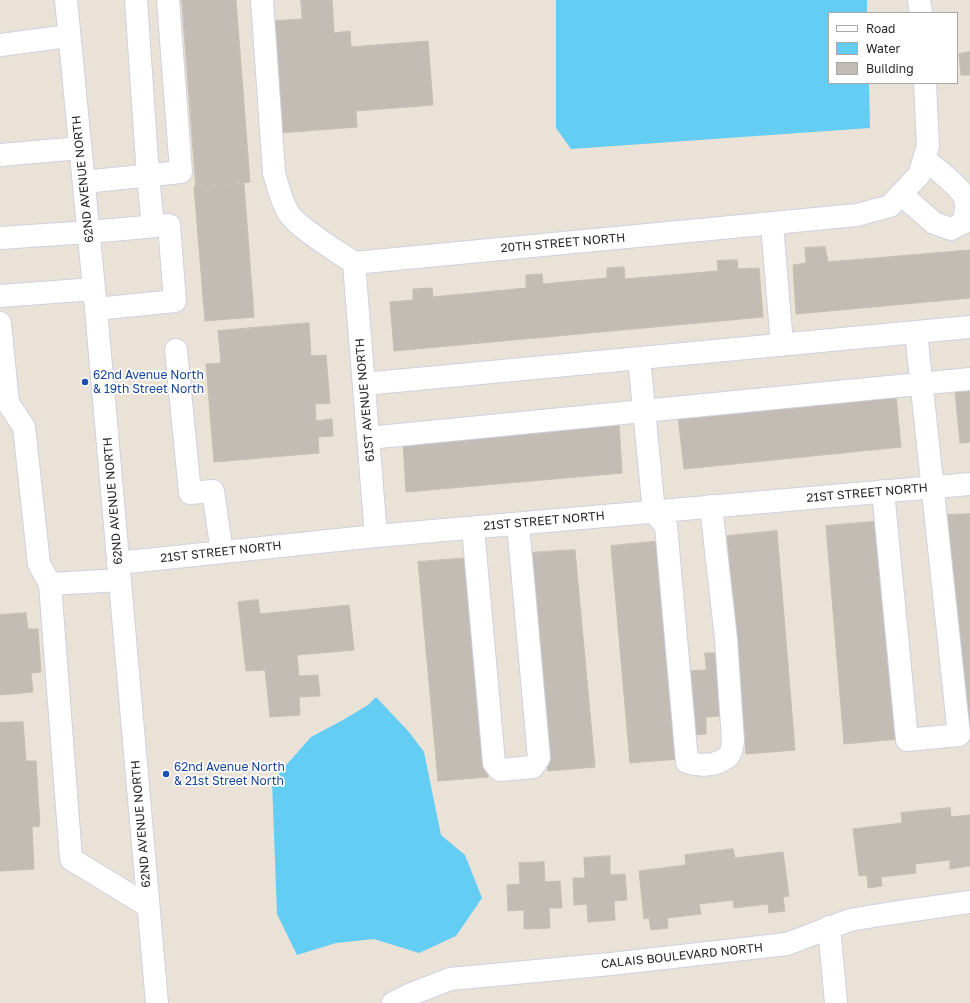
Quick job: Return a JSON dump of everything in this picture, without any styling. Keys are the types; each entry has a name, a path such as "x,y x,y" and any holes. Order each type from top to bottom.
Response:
{"street":[{"name":"62ND AVENUE NORTH","path":"66,0 95,299 157,1003"},
{"path":"136,0 148,176 153,226"},
{"path":"84,182 181,172 168,0"},
{"path":"262,0 274,173 279,195 290,214 303,226 320,240 354,263"},
{"path":"919,0 921,12"},
{"path":"0,45 69,36"},
{"name":"20TH STREET NORTH","path":"354,263 857,215 890,206 919,175 928,146 925,84"},
{"path":"0,156 80,148"},
{"path":"901,194 934,223 951,229 963,223 966,211 964,198 951,181 924,159"},
{"path":"0,238 88,232 169,224 175,301 0,296"},
{"path":"772,224 782,345"},
{"name":"61ST AVENUE NORTH","path":"354,263 376,536"},
{"path":"0,323 4,410 24,427 39,564 50,584 71,859 148,906"},
{"path":"364,384 970,327"},
{"path":"883,491 907,740 959,736 916,332"},
{"path":"176,350 190,493 213,491 222,552"},
{"path":"639,358 654,512 666,526 686,762 693,765 704,765 726,758 732,751 733,741 726,639 712,506"},
{"path":"368,438 644,410 970,380"},
{"name":"21ST STREET NORTH","path":"50,584 222,552 376,536 970,484"},
{"path":"473,528 494,763 500,770 533,767 539,758 518,524"},
{"name":"CALAIS BOULEVARD NORTH","path":"393,1003 409,994 450,979 611,964 787,944 850,920 970,902"},
{"path":"829,928 836,1003"}],"water":[{"path":"556,0 867,0 867,12 828,12 828,84 869,84 870,128 571,149 556,128"},
{"path":"376,697 409,732 424,752 441,835 465,855 482,898 456,936 419,953 374,939 336,943 297,955 277,914 272,781 311,737 368,705"}],"building":[{"path":"182,0 236,0 250,182 196,186"},
{"path":"301,0 332,0 334,33 350,31 351,47 428,41 433,105 356,111 357,127 280,133 271,21 302,19"},
{"path":"970,52 970,75 961,75 959,54"},
{"path":"244,183 254,317 205,321 194,187"},
{"path":"825,247 828,262 970,250 970,298 796,314 793,265 806,263 805,248"},
{"path":"737,260 738,269 759,268 763,317 394,351 390,302 413,300 413,289 432,288 433,297 526,288 526,275 542,274 543,284 607,278 607,268 624,267 625,279 718,271 717,261"},
{"path":"309,323 311,356 326,355 330,403 315,404 316,421 332,419 333,436 318,437 319,453 214,462 206,364 221,363 218,331"},
{"path":"970,391 970,442 960,443 955,392"},
{"path":"896,395 901,447 684,469 678,417"},
{"path":"619,424 622,473 406,492 403,443"},
{"path":"970,514 970,732 965,733 947,515"},
{"path":"882,521 900,739 844,744 826,526"},
{"path":"777,531 795,750 746,754 727,536"},
{"path":"661,541 680,759 630,763 611,546"},
{"path":"575,550 595,767 548,771 528,553"},
{"path":"468,558 488,777 438,781 418,562"},
{"path":"258,600 260,614 349,605 354,650 297,655 299,676 318,675 320,696 299,697 300,715 270,717 265,670 246,671 238,602"},
{"path":"26,613 28,629 38,629 41,672 31,673 33,692 0,695 0,615"},
{"path":"705,653 721,653 724,716 706,717 706,734 691,735 688,671 706,670"},
{"path":"23,722 26,761 36,761 40,826 32,827 34,869 0,871 0,723"},
{"path":"950,808 951,817 970,815 970,866 950,869 950,860 915,864 916,873 881,877 882,886 868,888 867,875 859,876 853,829 902,823 901,813"},
{"path":"733,849 735,858 783,852 789,896 783,897 785,911 769,913 768,904 734,908 733,900 699,904 701,914 667,918 668,928 651,930 649,918 644,919 639,871 686,865 685,855"},
{"path":"610,856 610,875 625,874 627,900 614,901 615,920 588,922 587,904 574,905 573,878 585,878 584,858"},
{"path":"544,862 545,882 560,881 562,908 549,908 550,928 524,929 524,910 508,911 507,885 520,884 519,863"}],"place":[{"name":"62nd Avenue North & 19th Street North","path":"85,382"},
{"name":"62nd Avenue North & 21st Street North","path":"166,774"}]}
